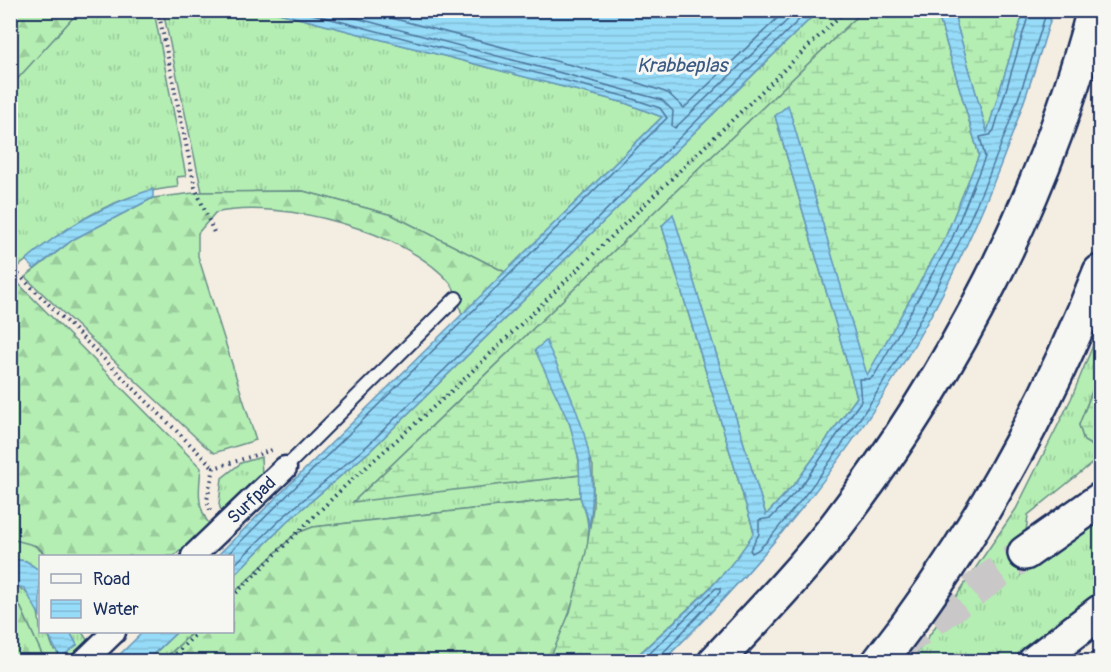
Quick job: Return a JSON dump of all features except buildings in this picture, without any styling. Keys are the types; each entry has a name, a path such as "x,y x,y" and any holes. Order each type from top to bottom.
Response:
{"highway":[{"path":"715,662 835,528 899,438 944,367 978,306 1027,203 1070,91 1094,10"},
{"path":"879,662 977,520 1041,402 1101,272"},
{"path":"1025,553 1101,500"},
{"path":"1035,662 1101,612"}],"street":[{"name":"Surfpad","path":"194,555 218,533 282,458"},
{"path":"83,662 113,633"}],"lane":[{"path":"282,458 456,298"}],"path":[{"path":"158,10 195,187 215,235"},
{"path":"234,595 345,486 457,386 846,10"},
{"path":"10,266 214,468"},
{"path":"214,468 282,458"},
{"path":"214,468 207,500 218,533"},
{"path":"167,662 197,633"}],"green space":[{"path":"10,11 79,11 11,86"},
{"path":"79,11 154,11 186,176 177,177 178,187 133,196 92,214 53,239 17,268 10,261 10,86"},
{"path":"163,11 271,11 625,103 662,117 505,272 392,215 303,191 202,192"},
{"path":"818,11 863,11 354,501 580,475 580,497 313,527 295,534 234,593 234,575 288,521 371,450"},
{"path":"863,11 937,11 979,155 945,238 867,376 788,106 775,116 857,397 797,481 766,515 673,215 662,226 754,532 714,584 632,661 549,661 570,612 586,552 593,508 593,466 536,350 570,426 579,458 580,475 353,502"},
{"path":"953,11 1024,11 987,133"},
{"path":"303,191 392,215 505,272 462,315 453,287 431,265 405,248 374,234 341,223 274,210 215,213 198,233 198,256 256,440 214,453 25,277 74,239 153,198 202,192"},
{"path":"13,278 201,468 200,505 210,525 175,555 46,555 37,546 11,539 10,281"},
{"path":"1100,328 1100,371 1079,425 1084,441 1100,450 1100,457 1028,515 1021,575 1100,521 1100,595 1012,661 911,662 1016,509 1071,399"},
{"path":"1100,371 1100,450 1084,441 1079,425"},
{"path":"261,457 262,475 222,514 219,504 222,478 241,463"},
{"path":"580,497 587,519 587,552 577,592 549,661 162,662 192,633 234,633 234,593 295,534 313,527"},
{"path":"10,539 31,543 46,555 39,555 39,570 26,561 11,559"},
{"path":"10,585 25,591 30,596 39,616 39,633 47,633 54,650 77,645 71,633 83,633 91,646 75,661 45,661 21,608 11,596"},
{"path":"11,596 21,608 45,661 11,661"},
{"path":"176,633 192,633 162,661 146,662"}],"water":[{"name":"Krabbeplas","path":"271,11 818,11 371,450 288,521 234,575 234,555 218,555 662,117 625,103"},
{"path":"937,11 953,11 987,132 1024,11 1053,11 1013,132 964,250 925,326 898,372 869,417 806,503 737,584 663,661 632,661 714,584 754,532 662,226 673,214 766,515 797,481 857,397 775,116 788,105 867,375 945,238 979,155"},
{"path":"153,189 153,198 74,239 34,269 26,260 55,237 102,209"},
{"path":"546,341 584,433 592,480 592,505 588,532 588,519 580,497 579,460 570,425 535,350"},
{"path":"10,559 26,561 39,570 39,614 24,588 11,585"},
{"path":"48,633 71,633 77,645 60,658"},
{"path":"142,633 176,633 146,661 113,661"}],"tunnel":[{"path":"893,649 1025,553"}]}
